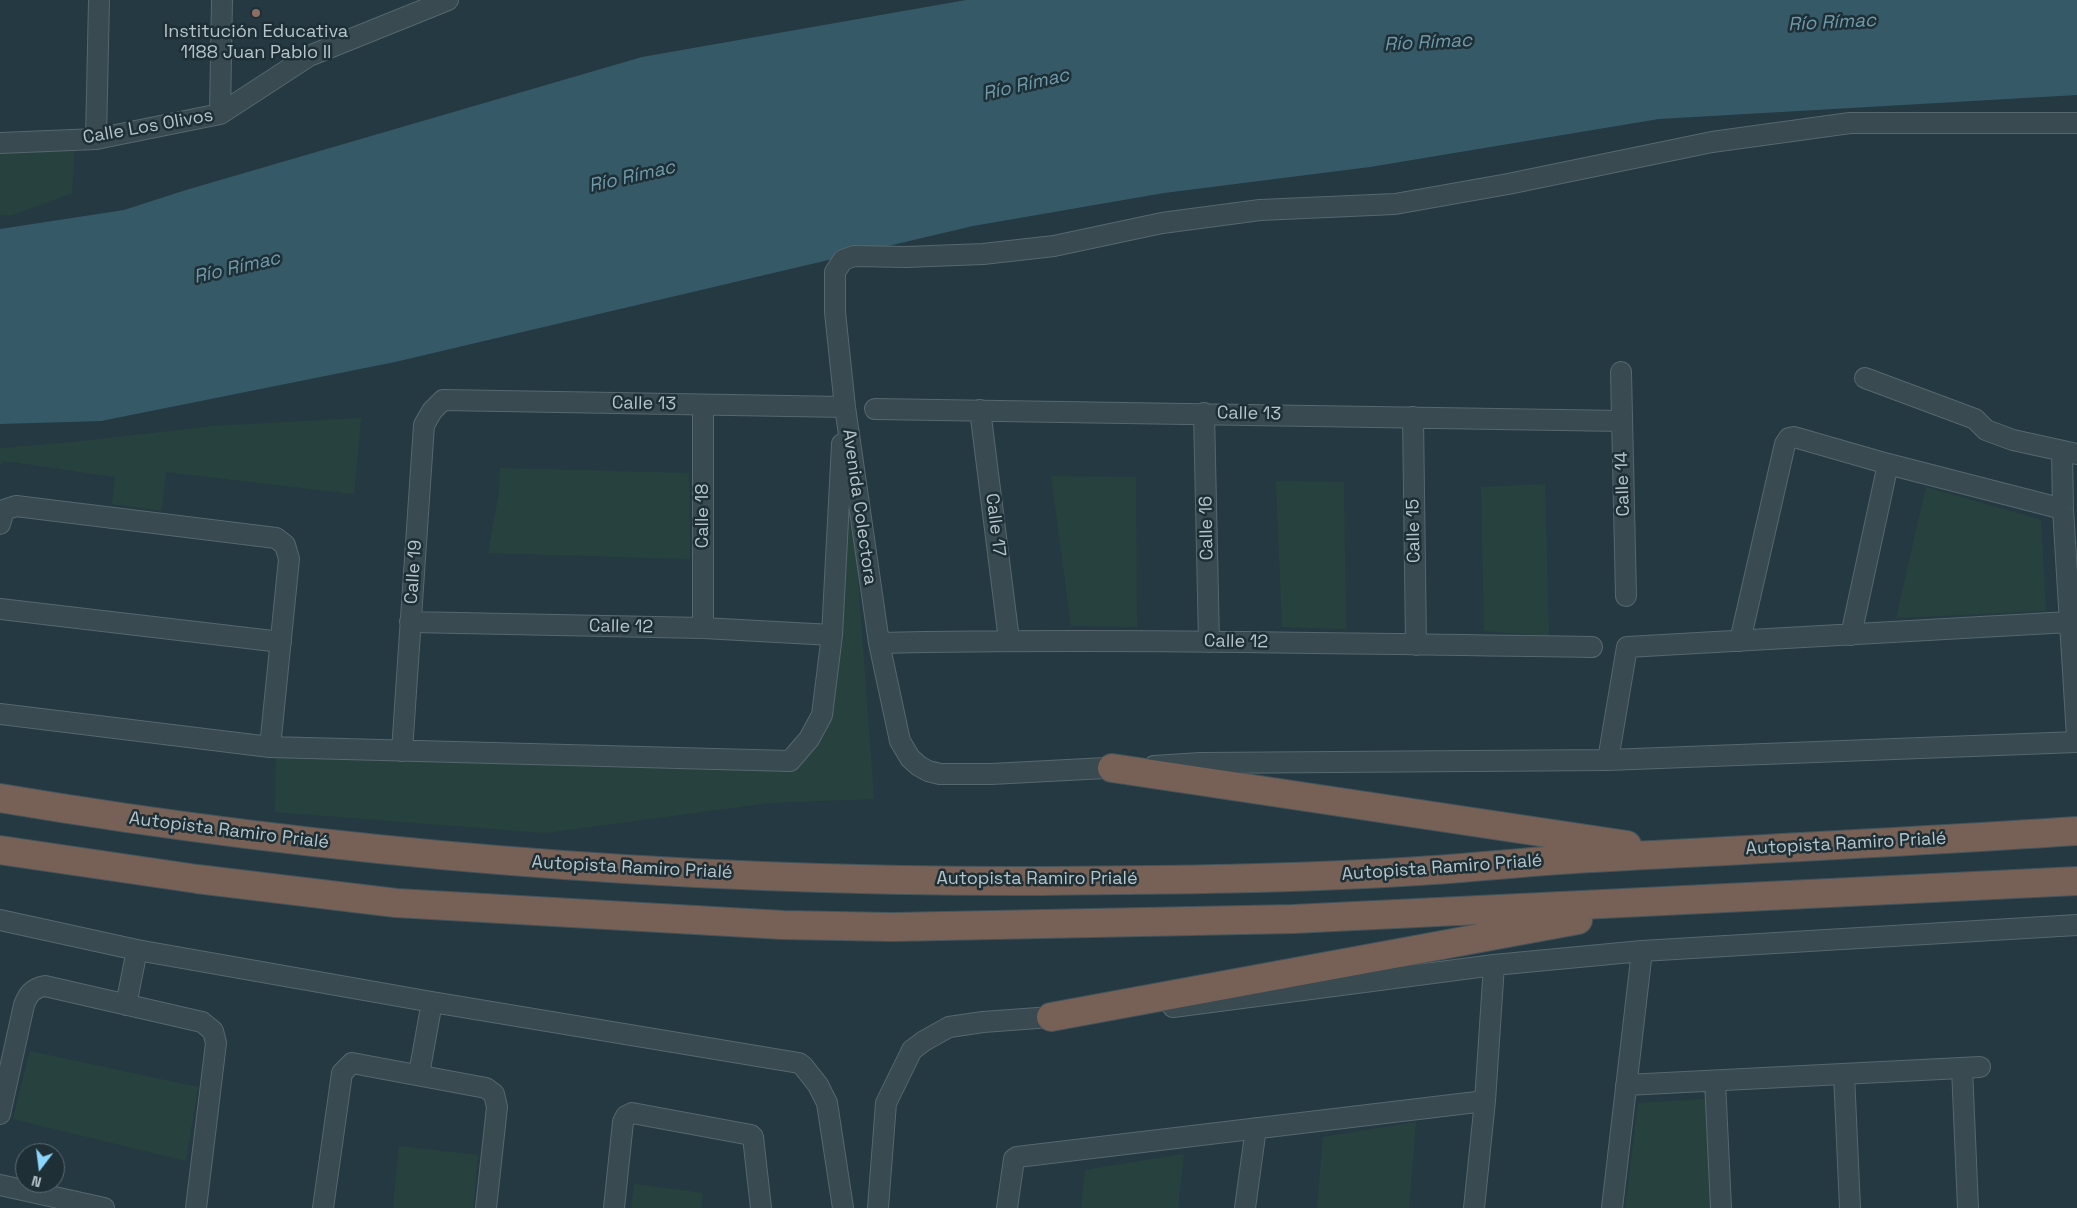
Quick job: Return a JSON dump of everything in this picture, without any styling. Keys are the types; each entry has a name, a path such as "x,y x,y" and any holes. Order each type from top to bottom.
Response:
{"highway":[{"path":"1112,768 1685,853"},
{"name":"Autopista Ramiro Prialé","path":"0,798 204,830 364,848 533,863 702,873 893,879 1040,881 1251,878 1416,871 1685,853 2077,831"},
{"path":"0,850 197,879 396,902 783,925 893,927 1293,919 2077,880"},
{"path":"1051,1017 1682,901"}],"street":[{"path":"96,139 99,0"},
{"path":"220,114 222,0"},
{"name":"Calle Los Olivos","path":"0,143 96,139 220,114 309,56 448,0"},
{"name":"Avenida Colectora","path":"1112,768 991,774 940,774 919,766 910,758 900,741 879,643 845,407 835,312 835,272 843,260 854,256 906,258 983,254 1054,246 1162,223 1260,210 1395,204 1508,184 1712,142 1850,123 2077,123"},
{"name":"Calle 14","path":"1621,372 1626,596"},
{"path":"1865,378 1975,419 1986,430 2013,440 2070,453 2063,509 2077,737"},
{"name":"Calle 13","path":"443,400 845,407"},
{"name":"Calle 19","path":"402,751 424,425 432,411 443,400"},
{"name":"Calle 18","path":"703,405 703,628"},
{"path":"0,714 270,747 790,761 810,739 822,716 832,635 838,500 845,407"},
{"name":"Calle 13","path":"876,409 1622,421"},
{"name":"Calle 17","path":"980,410 1009,640"},
{"name":"Calle 16","path":"1204,414 1209,642"},
{"name":"Calle 15","path":"1413,417 1416,644"},
{"path":"1740,641 1785,444 1789,438 1794,436 1888,464 2063,509"},
{"path":"1850,634 1888,464"},
{"path":"0,524 4,510 16,506 276,538 285,545 289,560 270,747"},
{"path":"0,609 281,642"},
{"name":"Calle 12","path":"410,622 703,628 832,635"},
{"path":"1608,760 1627,647 2070,622"},
{"name":"Calle 12","path":"879,643 1009,640 1592,647"},
{"path":"1112,768 1200,763 1608,760 2077,742"},
{"path":"0,920 137,950 432,1002 798,1063 803,1066 818,1085 827,1103 843,1208"},
{"path":"878,1208 886,1103 912,1050 941,1030 962,1024 1166,1008 1494,966 1642,951 2077,925"},
{"path":"126,1005 137,950"},
{"path":"1612,1208 1642,951"},
{"path":"1474,1208 1486,1100 1494,966"},
{"path":"0,1114 24,1005 30,993 35,989 45,986 202,1022 213,1031 216,1043 196,1208"},
{"path":"419,1074 432,1002"},
{"path":"324,1208 342,1073 352,1064 419,1074 486,1088 494,1094 497,1107 486,1208"},
{"path":"1626,1086 1971,1068 1968,1208"},
{"path":"1844,1074 1850,1208"},
{"path":"1715,1081 1721,1208"},
{"path":"1007,1208 1014,1159 1017,1157 1486,1100"},
{"path":"614,1208 624,1122 626,1116 632,1113 752,1135 761,1208"},
{"path":"1245,1208 1256,1128"},
{"path":"0,1185 104,1208"}],"green space":[{"path":"75,146 72,193 13,215 0,215 0,150"},
{"path":"361,418 354,494 166,472 161,511 112,504 115,477 5,461 0,465 0,448 73,442 213,426"},
{"path":"500,468 689,473 690,559 488,553 499,493"},
{"path":"1051,476 1136,477 1137,627 1071,626"},
{"path":"1276,481 1344,482 1346,629 1282,627"},
{"path":"1545,484 1549,636 1484,631 1481,487"},
{"path":"1926,487 2041,520 2046,611 1896,618"},
{"path":"852,496 874,799 769,803 545,833 275,812 276,756 760,770 793,766 813,743 844,507"},
{"path":"30,1051 198,1087 186,1161 13,1119"},
{"path":"1705,1099 1711,1208 1625,1208 1638,1103"},
{"path":"1416,1122 1409,1208 1317,1208 1323,1137"},
{"path":"399,1146 478,1155 473,1208 393,1208"},
{"path":"1184,1154 1178,1208 1081,1208 1085,1170"},
{"path":"634,1184 703,1193 701,1208 631,1208"}],"water":[{"name":"Río Rímac","path":"966,0 2077,0 2077,95 1659,119 1370,167 1164,193 973,226 395,362 101,421 0,424 0,229 124,210 186,190 642,57"}],"place":[{"name":"Institución Educativa 1188 Juan Pablo II","path":"256,13"}]}
